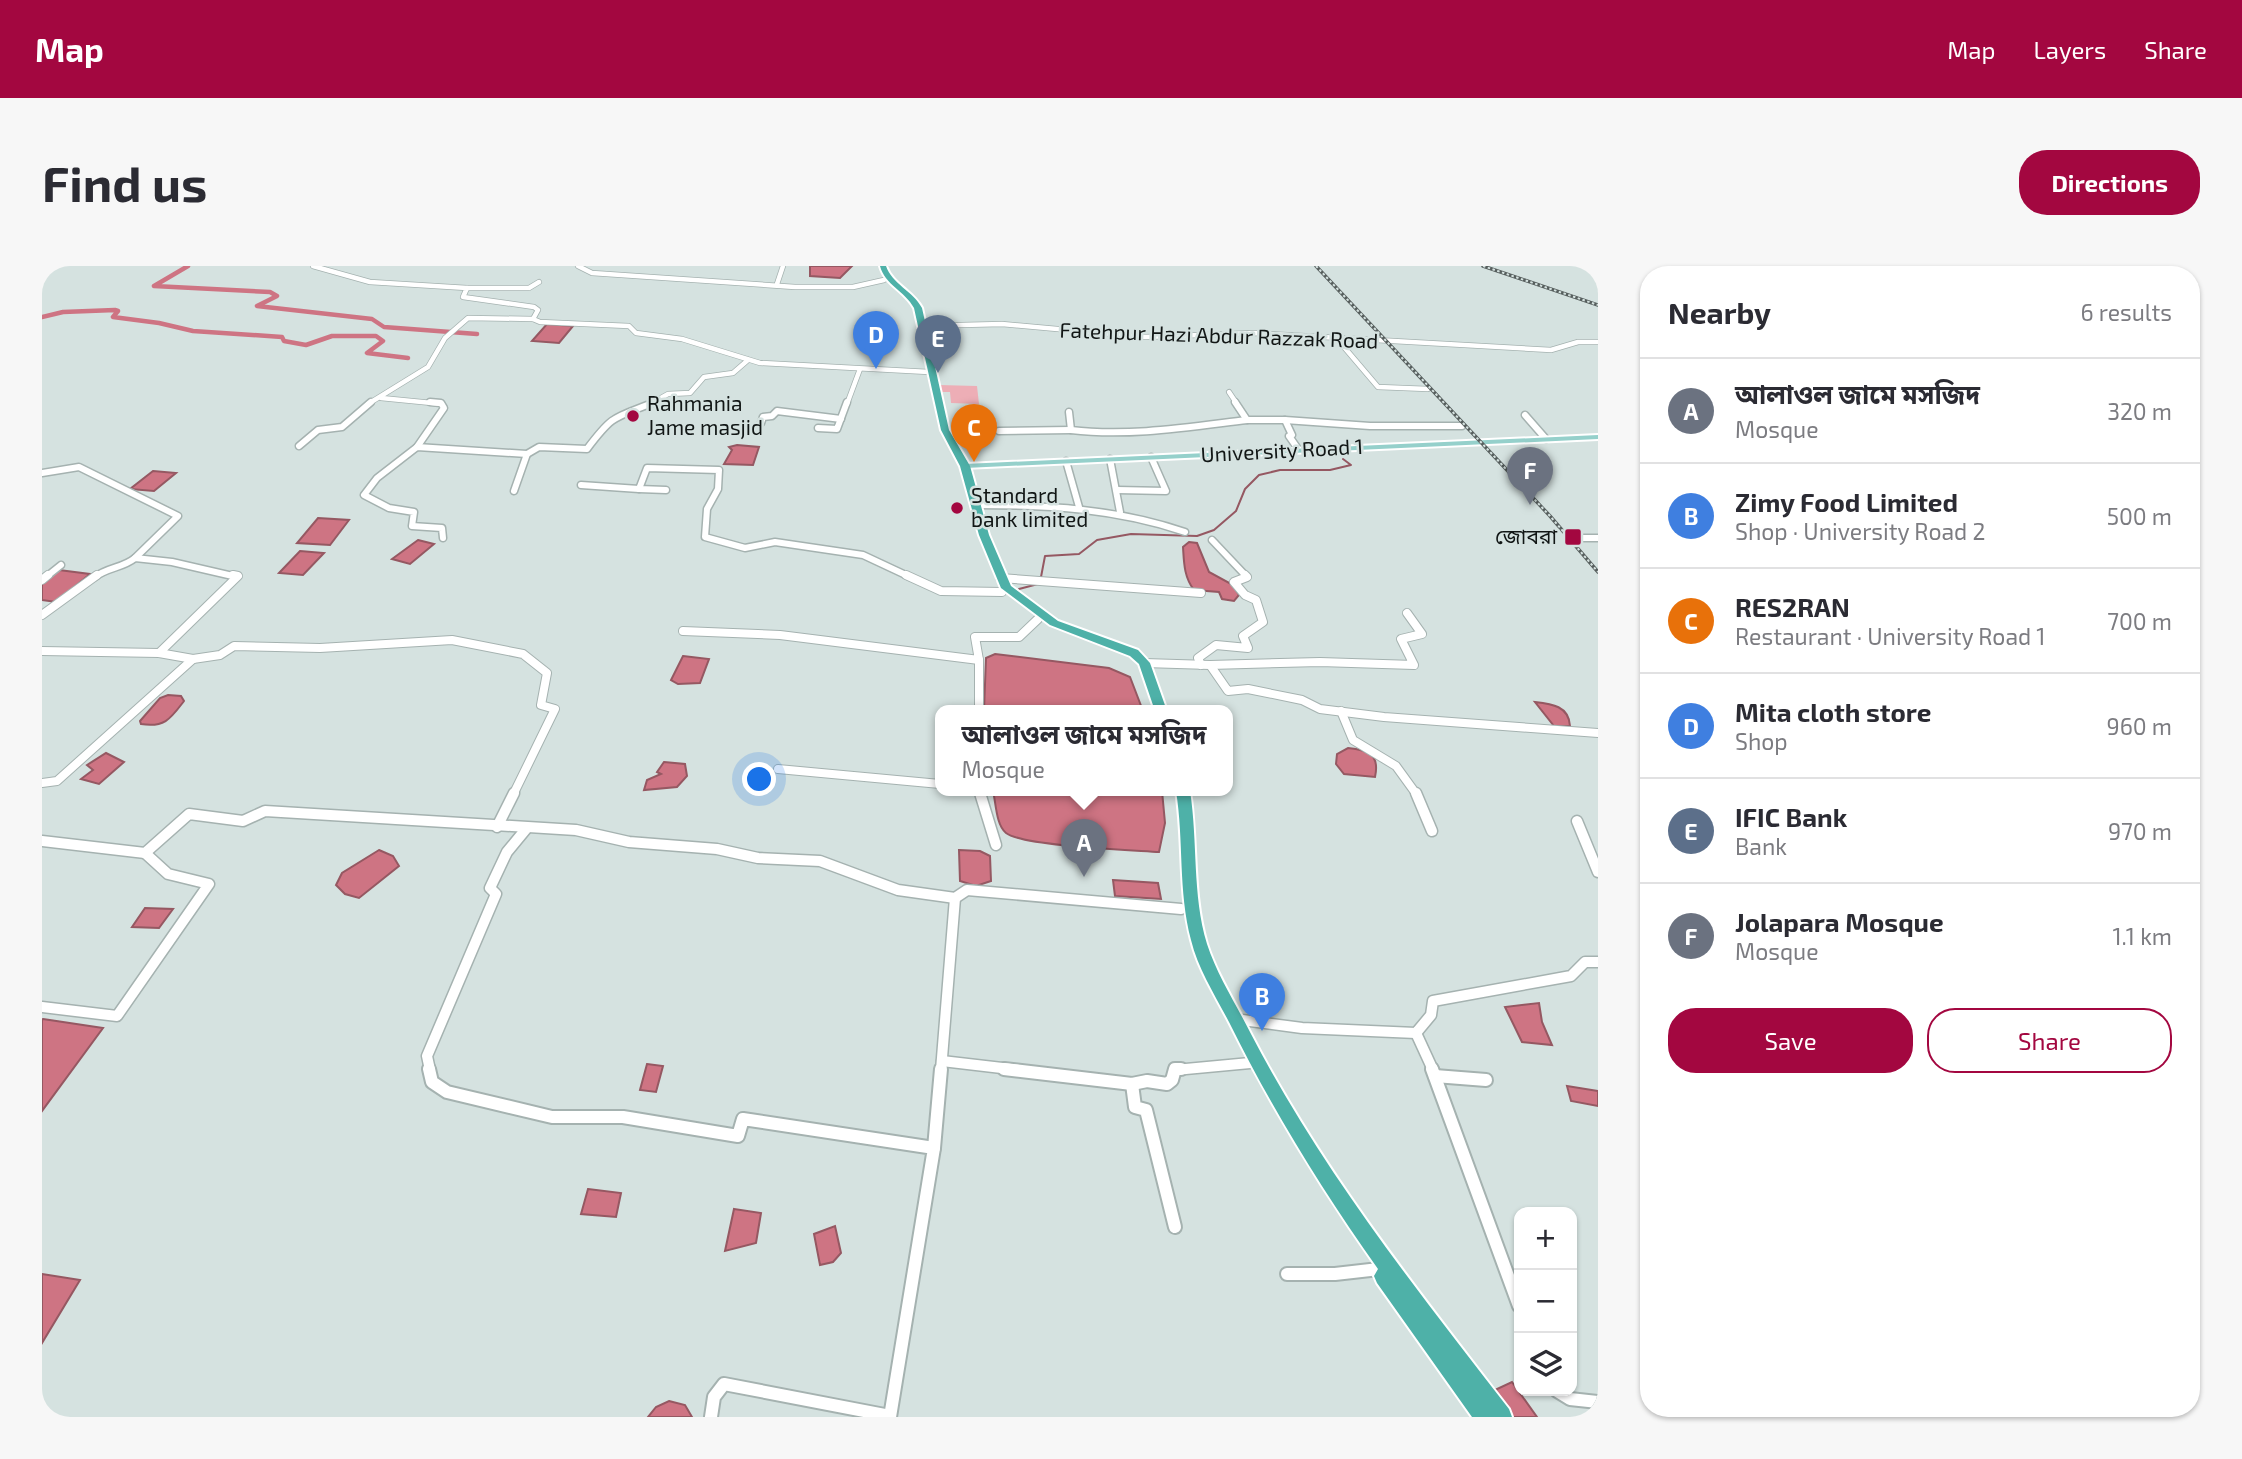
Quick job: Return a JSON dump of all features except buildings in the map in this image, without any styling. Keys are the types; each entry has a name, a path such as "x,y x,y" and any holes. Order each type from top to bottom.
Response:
{"highway":[{"path":"882,266 884,280 910,299 942,431 961,466 986,555 1002,592 1038,619 1131,659 1150,705"},
{"path":"882,266 887,278 915,301 945,430 965,466 1000,578 1006,588 1040,615 1134,653 1144,663 1159,705"},
{"path":"1177,796 1182,837 1178,874 1181,909 1193,949 1298,1152 1485,1417"},
{"path":"1184,796 1191,850 1187,884 1200,946 1255,1061 1319,1169 1501,1417"}],"main road":[{"name":"University Road 1","path":"965,466 1598,437"}],"street":[{"path":"313,266 339,278 386,285 529,288 539,282"},
{"path":"578,266 589,273 777,284 853,287 884,280"},
{"path":"619,275 626,266"},
{"path":"777,284 783,266"},
{"path":"467,288 463,297 534,307 538,310 533,319"},
{"path":"299,446 316,431 342,427 366,405 428,367 445,338 468,318 533,319 564,325 629,326 636,333 682,338 748,360 929,372"},
{"name":"Fatehpur Hazi Abdur Razzak Road","path":"922,326 990,323 1145,337 1254,333 1338,340 1551,350 1578,342 1598,342"},
{"path":"1338,340 1378,387 1428,389"},
{"path":"417,447 527,454 539,447 590,448 606,424 620,413 653,403 668,394 690,393 704,377 733,373 748,360"},
{"path":"818,428 837,429 860,369"},
{"path":"1229,392 1247,420"},
{"path":"381,398 441,403 444,408 417,447 377,478 364,495 389,508 414,512 412,526 442,528 443,538"},
{"path":"761,423 763,417 772,416 777,411 841,419"},
{"path":"1069,412 1071,430"},
{"path":"1525,415 1546,439"},
{"path":"999,431 1071,430 1095,433 1159,430 1247,420 1370,426 1462,426"},
{"path":"1285,420 1292,435 1289,436 1298,449"},
{"path":"514,491 527,454"},
{"path":"1117,490 1167,491 1151,457"},
{"path":"1110,459 1119,512"},
{"path":"1066,460 1079,507"},
{"path":"42,473 79,467 178,516 177,520 127,565 107,568 42,615"},
{"path":"639,489 647,468 719,470 718,489 707,509 705,537 745,548 775,542 863,555 941,591 1002,592"},
{"path":"581,485 666,491"},
{"path":"978,505 1079,507 1119,512 1185,532"},
{"path":"1572,538 1598,538"},
{"path":"1212,540 1247,577 1234,582 1245,595 1256,600 1263,622 1243,636 1248,648 1216,645 1198,658 1228,691 1248,689 1302,700 1320,709 1478,726 1598,733"},
{"path":"135,558 172,562 238,576 159,653"},
{"path":"42,580 61,565"},
{"path":"1000,578 1032,578 1201,593"},
{"path":"1144,663 1267,668 1293,663 1367,662 1413,665 1401,639 1422,634 1406,613"},
{"path":"979,705 979,660 975,637 1019,637 1038,619"},
{"path":"683,631 780,635 979,660"},
{"path":"42,651 159,653 193,659 220,654 234,646 320,648 452,640 523,654 547,673 541,705 555,709 496,827"},
{"path":"42,783 57,780 193,659"},
{"path":"1341,711 1353,740 1387,755 1415,786 1432,831"},
{"path":"778,769 935,783"},
{"path":"981,796 996,845"},
{"path":"145,853 189,814 243,821 265,811 526,830 576,830 629,842 717,849 758,858 820,861 898,890 955,898 967,890 1181,909"},
{"path":"1577,821 1598,872"},
{"path":"526,830 507,852 490,888 496,894 427,1056 432,1082 447,1092 552,1117 623,1117 738,1136 743,1119 934,1148"},
{"path":"42,841 57,845 145,853 168,874 209,884 117,1016 42,1007"},
{"path":"711,1417 714,1397 724,1384 890,1417 934,1148 955,898"},
{"path":"1416,1033 1431,1015 1433,1001 1571,976 1585,962 1598,962"},
{"path":"1235,1019 1302,1028 1416,1033"},
{"path":"1416,1033 1436,1076 1514,1292"},
{"path":"942,1061 1132,1084 1147,1080 1167,1084 1172,1080 1175,1069 1250,1063"},
{"path":"1436,1076 1486,1080"},
{"path":"1132,1084 1135,1107 1146,1110 1175,1227"},
{"path":"1287,1274 1335,1274 1378,1269"},
{"path":"1565,1396 1598,1402"}],"shaded area":[{"path":"810,266 852,266 840,278 810,276"},
{"path":"547,324 573,326 559,343 532,341"},
{"path":"939,385 977,386 979,404 951,403 950,392 940,392"},
{"path":"729,447 759,447 753,465 724,464 732,450"},
{"path":"153,471 176,473 154,491 130,489"},
{"path":"318,518 349,520 330,545 297,543"},
{"path":"418,540 434,544 410,564 392,559"},
{"path":"1189,542 1197,543 1209,572 1233,585 1239,595 1234,601 1222,599 1219,592 1194,590 1184,564 1183,547"},
{"path":"300,551 324,553 303,575 279,573"},
{"path":"59,570 90,574 56,602 42,600 42,584"},
{"path":"995,654 1109,668 1130,677 1141,705 984,705 986,658"},
{"path":"683,656 709,659 700,683 678,684 671,680"},
{"path":"168,695 181,696 184,701 162,723 141,724 140,721 160,698"},
{"path":"1535,702 1563,710 1570,726 1554,726"},
{"path":"1348,748 1367,752 1374,758 1375,777 1344,774 1336,764 1337,754"},
{"path":"106,753 124,762 99,784 81,779 93,770 87,765"},
{"path":"664,762 685,764 687,776 677,787 644,790 647,780 661,774 657,772"},
{"path":"994,796 1162,796 1165,823 1159,852 1103,849 1016,837 1006,833 997,814"},
{"path":"379,850 393,856 399,866 359,898 345,894 336,885 342,873"},
{"path":"959,850 980,851 990,856 991,881 976,886 960,881"},
{"path":"1113,880 1158,883 1161,899 1115,896"},
{"path":"145,908 173,909 159,928 132,927"},
{"path":"1539,1003 1542,1022 1552,1045 1522,1042 1505,1007"},
{"path":"42,1020 103,1028 42,1111"},
{"path":"647,1064 663,1066 656,1092 640,1090"},
{"path":"1567,1086 1598,1091 1598,1106 1571,1101"},
{"path":"588,1189 621,1193 616,1217 581,1214"},
{"path":"734,1209 761,1213 756,1243 725,1251"},
{"path":"835,1226 841,1253 833,1262 820,1265 814,1234"},
{"path":"42,1274 80,1280 42,1343"},
{"path":"1512,1382 1514,1396 1522,1396 1537,1417 1513,1417 1495,1390"},
{"path":"669,1401 685,1405 692,1417 648,1417 656,1407"}],"waterway":[{"path":"42,271 53,266"},
{"path":"188,266 154,286 270,292 277,296 257,306 372,319 384,327 477,334 450,332"},
{"path":"42,317 63,312 115,310 118,311 113,317 193,331 282,337 284,341 306,345 332,336 376,336 383,341 367,353 408,358"},
{"path":"1041,577 1045,556 1079,554 1097,540 1131,534 1197,536 1214,530 1236,511 1245,489 1259,475 1280,470 1330,470 1351,465 1343,459"},
{"path":"1019,589 1038,584"}],"railway":[{"path":"1316,266 1550,516 1598,572"},
{"path":"1483,266 1598,305"}],"place":[{"name":"Mita cloth store","path":"876,369"},
{"name":"IFIC Bank","path":"938,373"},
{"name":"Rahmania Jame masjid","path":"633,416"},
{"name":"RES2RAN","path":"974,462"},
{"name":"Jolapara Mosque","path":"1530,505"},
{"name":"Standard bank limited","path":"957,508"},
{"name":"জোবরা","path":"1573,537"},
{"name":"আলাওল জামে মসজিদ","path":"1084,877"},
{"name":"Zimy Food Limited","path":"1262,1031"}]}
